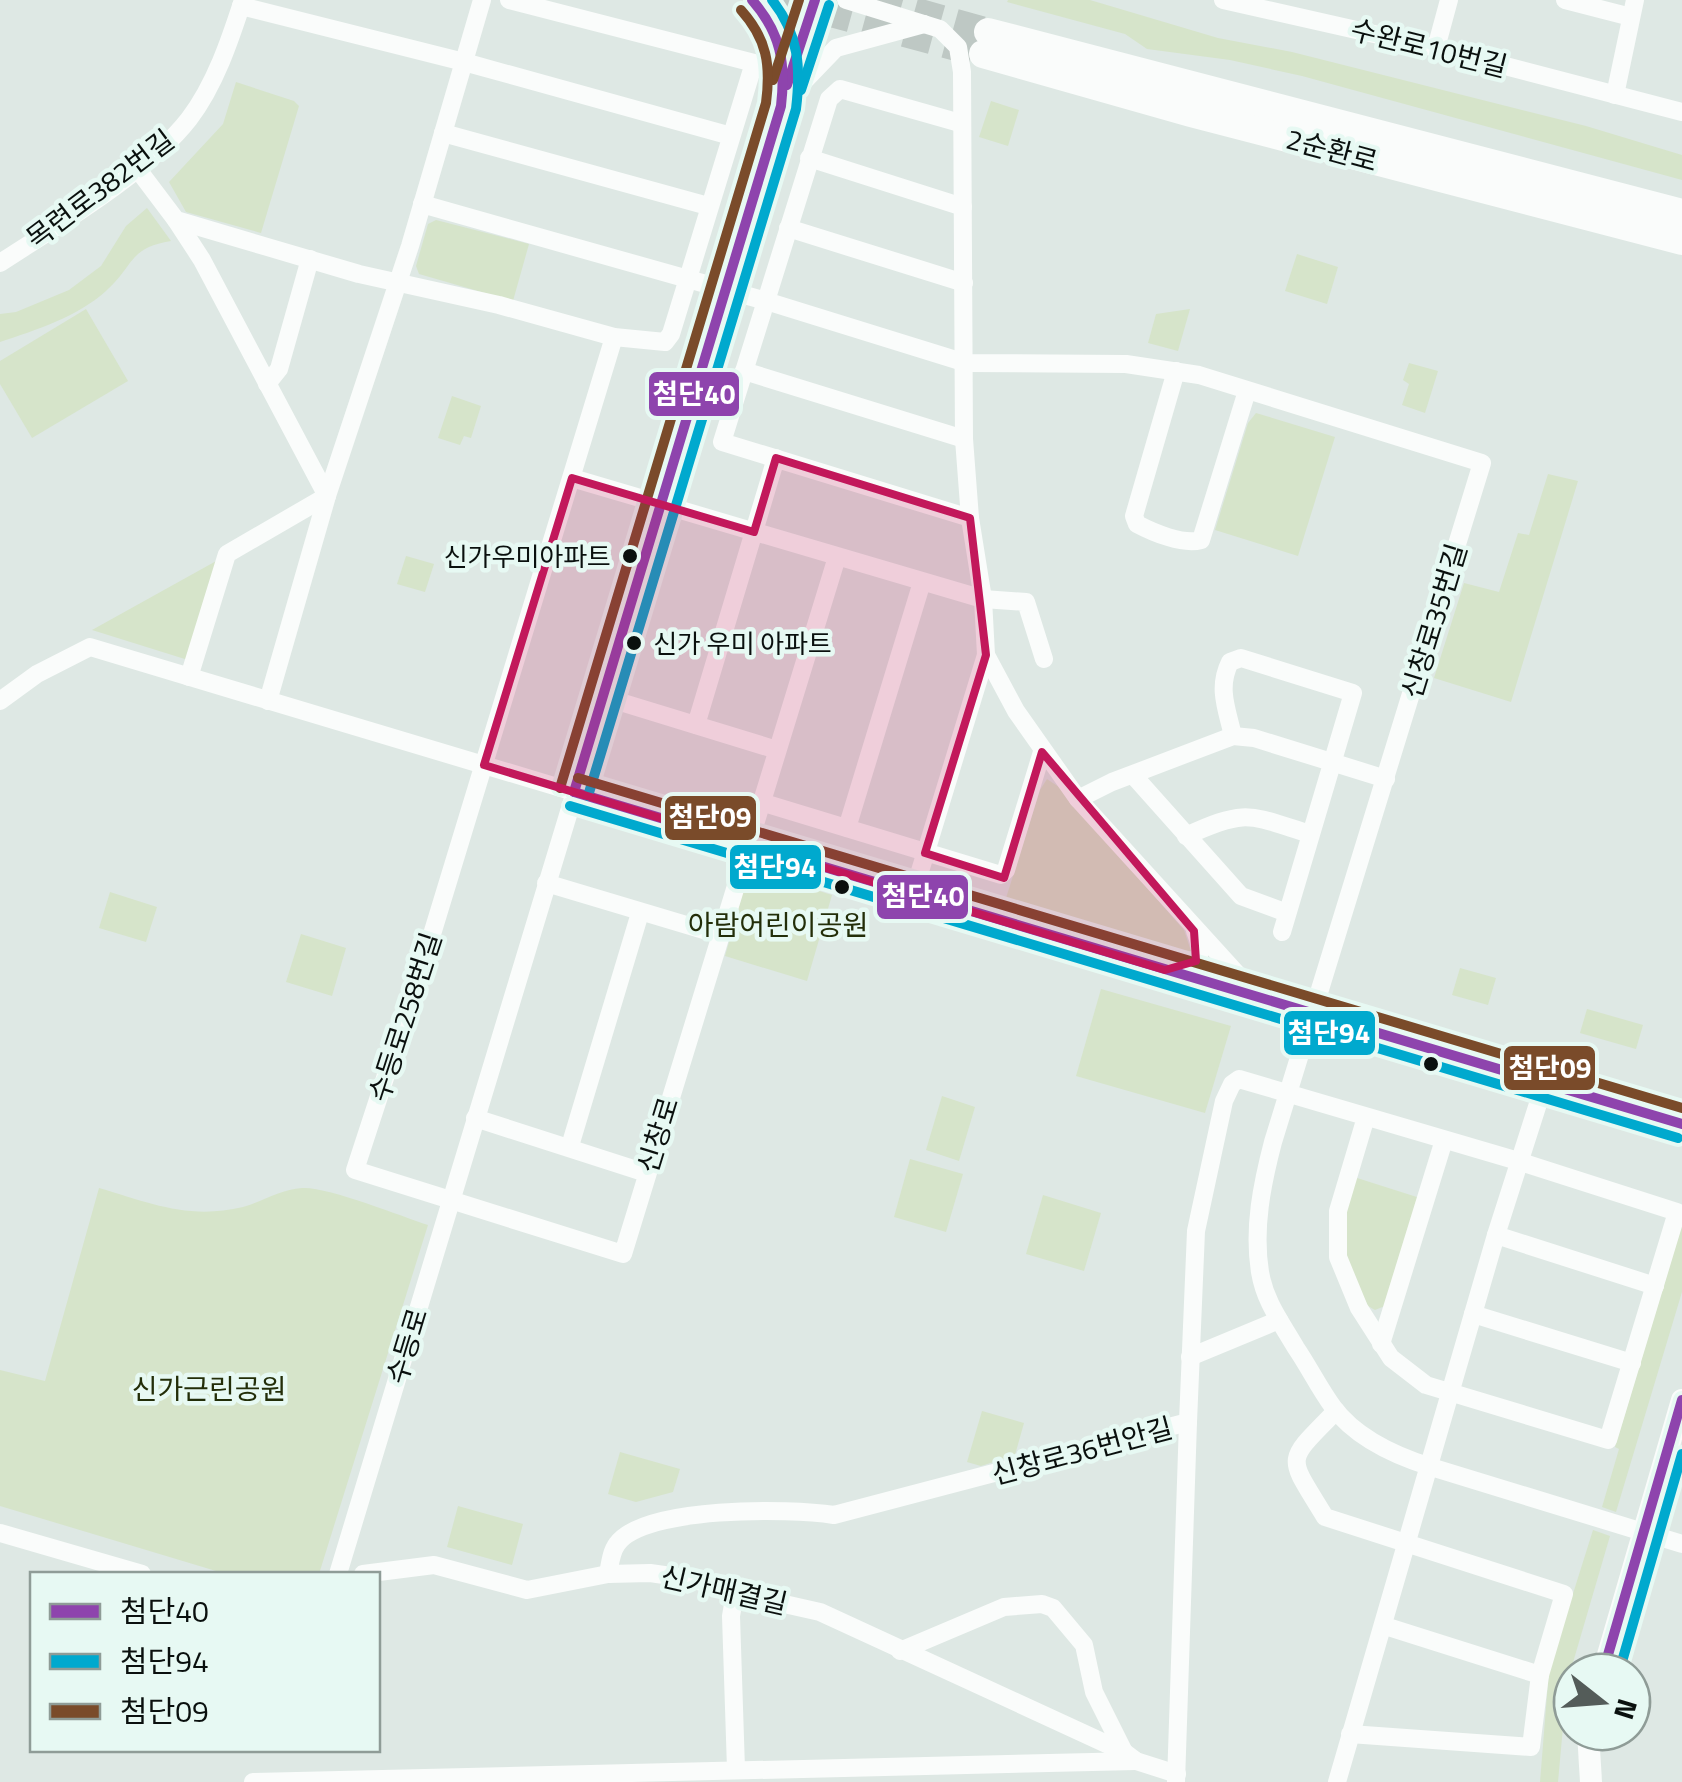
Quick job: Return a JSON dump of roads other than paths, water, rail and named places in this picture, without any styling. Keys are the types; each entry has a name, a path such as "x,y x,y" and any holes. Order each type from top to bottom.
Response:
{"highway":[{"name":"2순환로","path":"1682,213 1225,94 985,43 1192,113 1682,241"},
{"path":"1225,94 1292,98 1682,197"},
{"path":"1192,113 1270,143 1682,258"}],"main road":[{"path":"574,792 1682,1124"},
{"path":"1608,1652 1682,1400"},
{"path":"1589,1752 1591,1782"}],"street":[{"path":"268,701 327,496 398,282 482,0"},
{"path":"176,220 310,259 614,337 665,342 671,334 754,63 509,0"},
{"path":"752,0 768,16 778,35 786,69 780,106"},
{"name":"수등로","path":"339,1572 815,0"},
{"path":"846,0 940,29 958,47 962,72 964,438 986,655 913,894"},
{"path":"900,0 924,24"},
{"name":"수완로10번길","path":"1222,0 1436,48 1682,112"},
{"path":"1436,48 1449,0"},
{"path":"1566,0 1633,8 1614,95"},
{"path":"242,3 731,136"},
{"name":"목련로382번길","path":"0,263 87,206 165,146 212,82 242,3"},
{"path":"780,106 836,48 924,24"},
{"path":"960,123 840,89 829,99 722,442 970,518"},
{"path":"443,133 708,206"},
{"path":"809,158 964,206"},
{"path":"136,167 202,260 327,496"},
{"name":"신창로35번길","path":"422,204 766,301 966,363 1126,364 1176,371 1482,463 1288,1092 1259,1200 1260,1270 1268,1304 1336,1411"},
{"path":"788,228 964,283"},
{"path":"267,384 279,369 310,259"},
{"name":"수등로258번길","path":"452,1202 354,1170 484,765 614,337"},
{"path":"744,370 964,438"},
{"path":"1176,371 1134,516 1137,524 1148,530 1192,542 1201,540 1247,390"},
{"path":"696,725 776,458"},
{"path":"572,478 983,599 1026,602 1044,659"},
{"path":"189,678 227,554 327,496"},
{"name":"신창로","path":"452,1202 623,1254 837,557"},
{"path":"847,828 922,582"},
{"path":"0,701 38,674 90,647 574,792"},
{"path":"986,655 1042,752 1078,799 1259,998"},
{"path":"1233,736 1222,695 1223,676 1230,662 1240,658 1353,693 1282,932"},
{"path":"604,698 777,750"},
{"path":"1078,799 1233,736 1254,738 1386,779"},
{"path":"761,802 994,875 1006,870 1042,752"},
{"path":"1133,775 1242,896 1287,913"},
{"path":"1186,836 1239,816 1310,834"},
{"path":"546,882 720,936"},
{"path":"570,1146 640,913"},
{"path":"1166,970 1191,965 1196,960 1202,946 1194,930"},
{"name":"신창로36번안길","path":"608,1574 614,1547 623,1538 655,1523 726,1510 834,1515 1188,1422 1196,1231 1227,1091 1239,1080 1288,1092"},
{"path":"1337,1782 1518,1160 1545,1082"},
{"path":"1288,1092 1678,1212 1608,1440 1426,1385 1406,1371 1381,1344 1338,1257 1338,1210 1366,1117"},
{"path":"476,1118 646,1173"},
{"path":"1381,1344 1444,1140"},
{"path":"1496,1235 1654,1286"},
{"path":"1473,1314 1632,1363"},
{"path":"1190,1357 1279,1320"},
{"path":"1350,1734 1531,1748 1540,1675 1564,1594 1325,1517 1295,1468 1298,1450 1336,1411 1391,1452 1430,1468 1682,1544"},
{"name":"신가매결길","path":"378,1572 434,1564 527,1590 608,1574 650,1573 692,1579 734,1593 820,1612 1177,1778 1188,1422"},
{"path":"0,1533 135,1572"},
{"path":"734,1593 731,1616 736,1769"},
{"path":"900,1651 1004,1607 1042,1604 1052,1608 1084,1645 1094,1692 1130,1757"},
{"path":"1385,1626 1540,1675"},
{"name":"신가매결길","path":"253,1782 1130,1757"}],"tunnel":[{"path":"783,0 975,52"},
{"path":"874,0 988,32"}],"place":[{"name":"신가우미아파트","path":"630,556"},
{"name":"신가 우미 아파트","path":"634,643"}],"park label":[{"name":"아람어린이공원","path":"778,925"},
{"name":"신가근린공원","path":"209,1389"}]}
